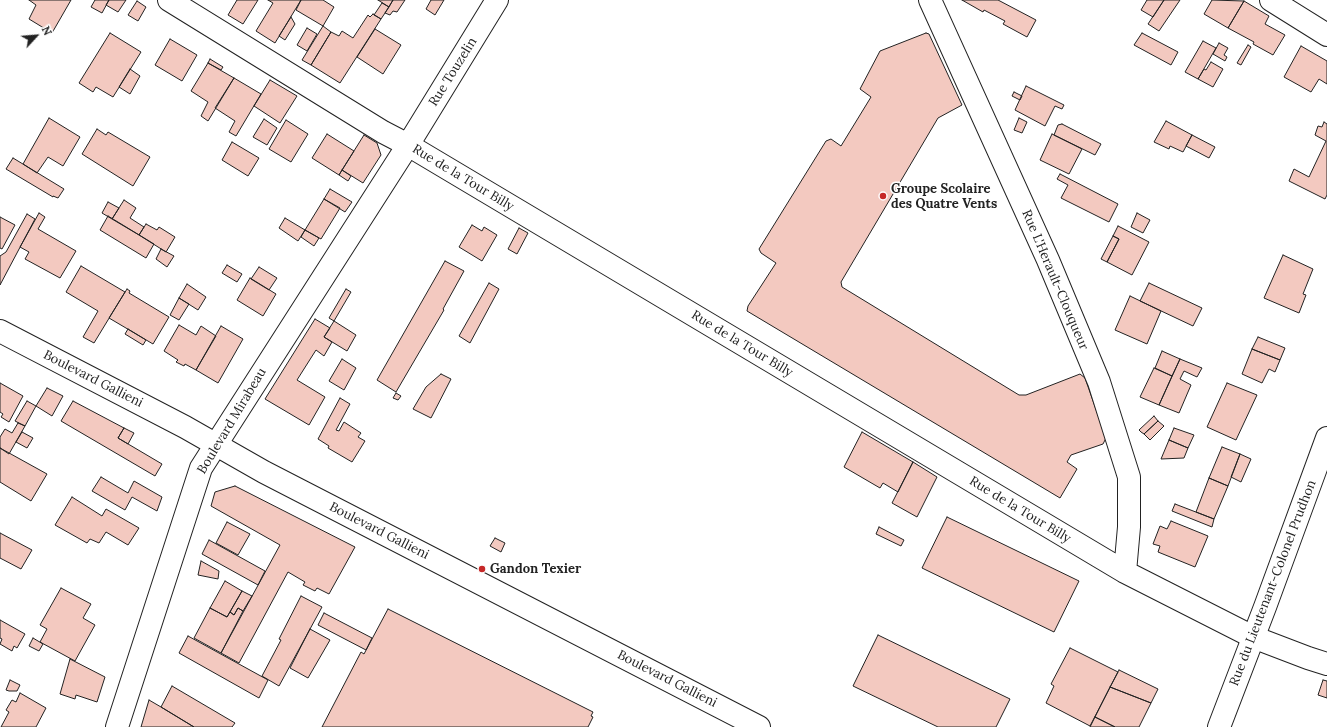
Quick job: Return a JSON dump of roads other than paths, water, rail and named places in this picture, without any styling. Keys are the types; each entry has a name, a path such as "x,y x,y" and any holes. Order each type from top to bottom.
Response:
{"street":[{"name":"Rue de la Tour Billy","path":"169,0 383,132 408,145 1125,572 1253,637 1327,664"},
{"name":"Rue Touzelin","path":"408,145 497,0"},
{"name":"Rue L'Herault-Clouqueur","path":"930,0 1048,260 1099,382 1129,477 1129,527 1125,572"},
{"path":"1270,0 1327,35"},
{"name":"Boulevard Mirabeau","path":"117,727 200,468 408,145"},
{"name":"Boulevard Gallieni","path":"0,331 178,423 264,472 759,727"},
{"name":"Rue du Lieutenant-Colonel Prudhon","path":"1219,727 1266,607 1327,438"}],"place":[{"name":"Groupe Scolaire des Quatre Vents","path":"883,196"},
{"name":"Gandon Texier","path":"482,569"}]}
